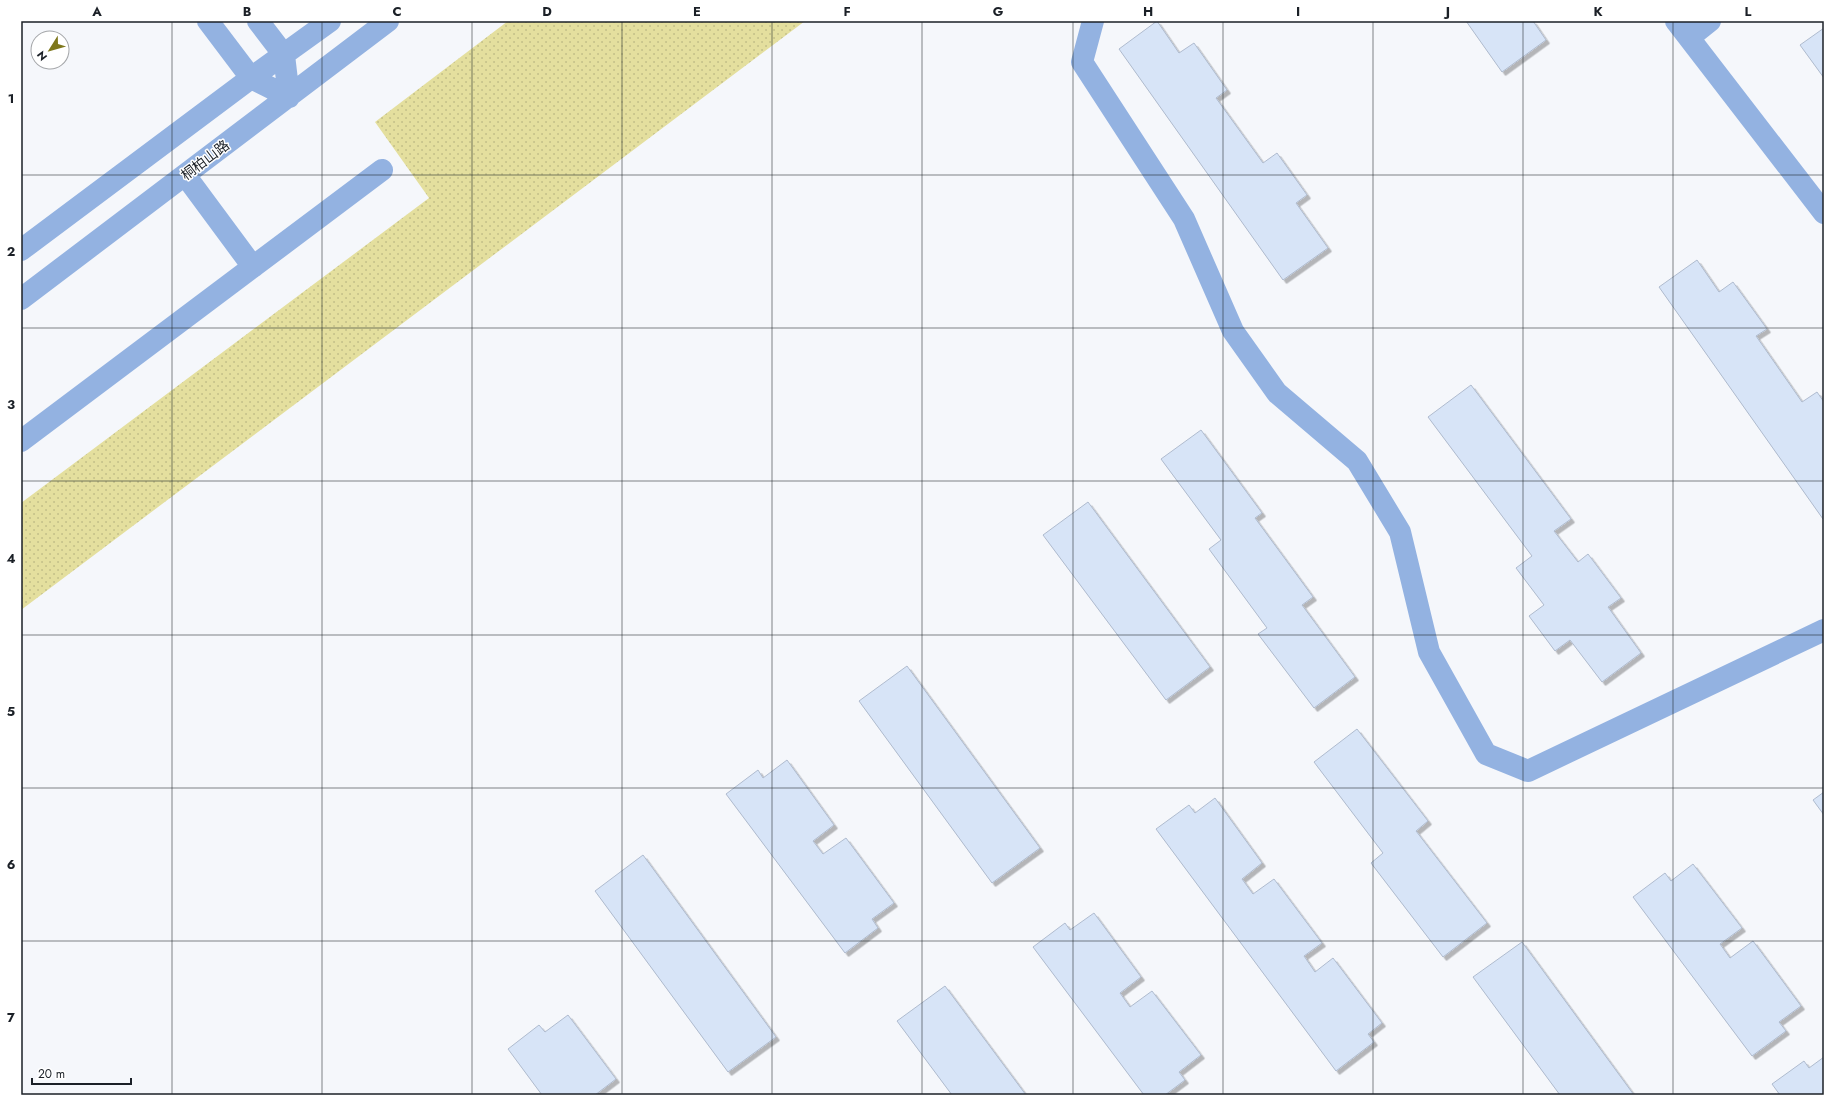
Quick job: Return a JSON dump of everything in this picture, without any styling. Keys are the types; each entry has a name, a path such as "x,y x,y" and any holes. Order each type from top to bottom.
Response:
{"street":[{"path":"208,21 251,78 289,97"},
{"path":"258,21 284,55 289,97"},
{"path":"21,250 251,78 330,21"},
{"name":"桐柏山路","path":"21,299 388,21"},
{"path":"1093,21 1082,62 1184,219 1233,331 1276,393 1357,460 1400,532 1429,652 1486,754 1528,770 1824,630"},
{"path":"1710,21 1683,29 1824,213"},
{"path":"21,440 382,170"},
{"path":"185,175 253,267"}],"shaded area":[{"path":"508,21 805,21 21,610 21,503 429,198 375,122"}],"building":[{"path":"1157,21 1179,53 1194,43 1227,90 1216,98 1263,163 1277,153 1307,195 1296,203 1328,248 1283,280 1119,49"},
{"path":"1466,21 1533,21 1546,40 1502,72"},
{"path":"1824,28 1824,78 1800,45"},
{"path":"1697,260 1719,292 1733,282 1767,329 1756,336 1802,402 1817,392 1824,402 1823,519 1659,287"},
{"path":"1471,385 1571,519 1554,531 1578,562 1588,554 1621,598 1608,607 1641,653 1602,682 1570,640 1555,651 1529,616 1544,605 1516,568 1532,556 1428,417"},
{"path":"1201,430 1262,513 1255,518 1313,597 1302,605 1355,677 1314,708 1258,634 1267,628 1209,549 1221,540 1161,459"},
{"path":"1088,502 1210,667 1166,700 1043,535"},
{"path":"907,666 1040,848 992,883 859,701"},
{"path":"1357,729 1428,821 1416,831 1487,923 1443,957 1371,863 1383,853 1314,762"},
{"path":"787,760 834,825 813,841 823,854 846,838 894,903 872,919 878,928 845,953 726,794 758,770 763,778"},
{"path":"1824,792 1824,815 1813,800"},
{"path":"1215,798 1262,863 1242,879 1253,894 1274,879 1322,943 1304,956 1315,972 1333,958 1382,1023 1368,1034 1374,1042 1336,1071 1156,829 1189,805 1195,813"},
{"path":"643,855 776,1037 728,1072 595,891"},
{"path":"1693,864 1742,928 1720,944 1730,958 1753,941 1801,1006 1779,1022 1786,1031 1752,1056 1633,897 1665,873 1671,881"},
{"path":"1094,913 1141,977 1120,993 1130,1007 1152,991 1201,1055 1179,1072 1185,1080 1165,1095 1144,1095 1033,947 1065,923 1070,930"},
{"path":"1522,942 1634,1095 1560,1095 1473,977"},
{"path":"945,986 1026,1095 952,1095 897,1021"},
{"path":"568,1015 616,1079 595,1095 542,1095 508,1049 539,1025 545,1032"},
{"path":"1824,1057 1824,1095 1780,1095 1772,1084 1804,1061 1809,1068"}]}
